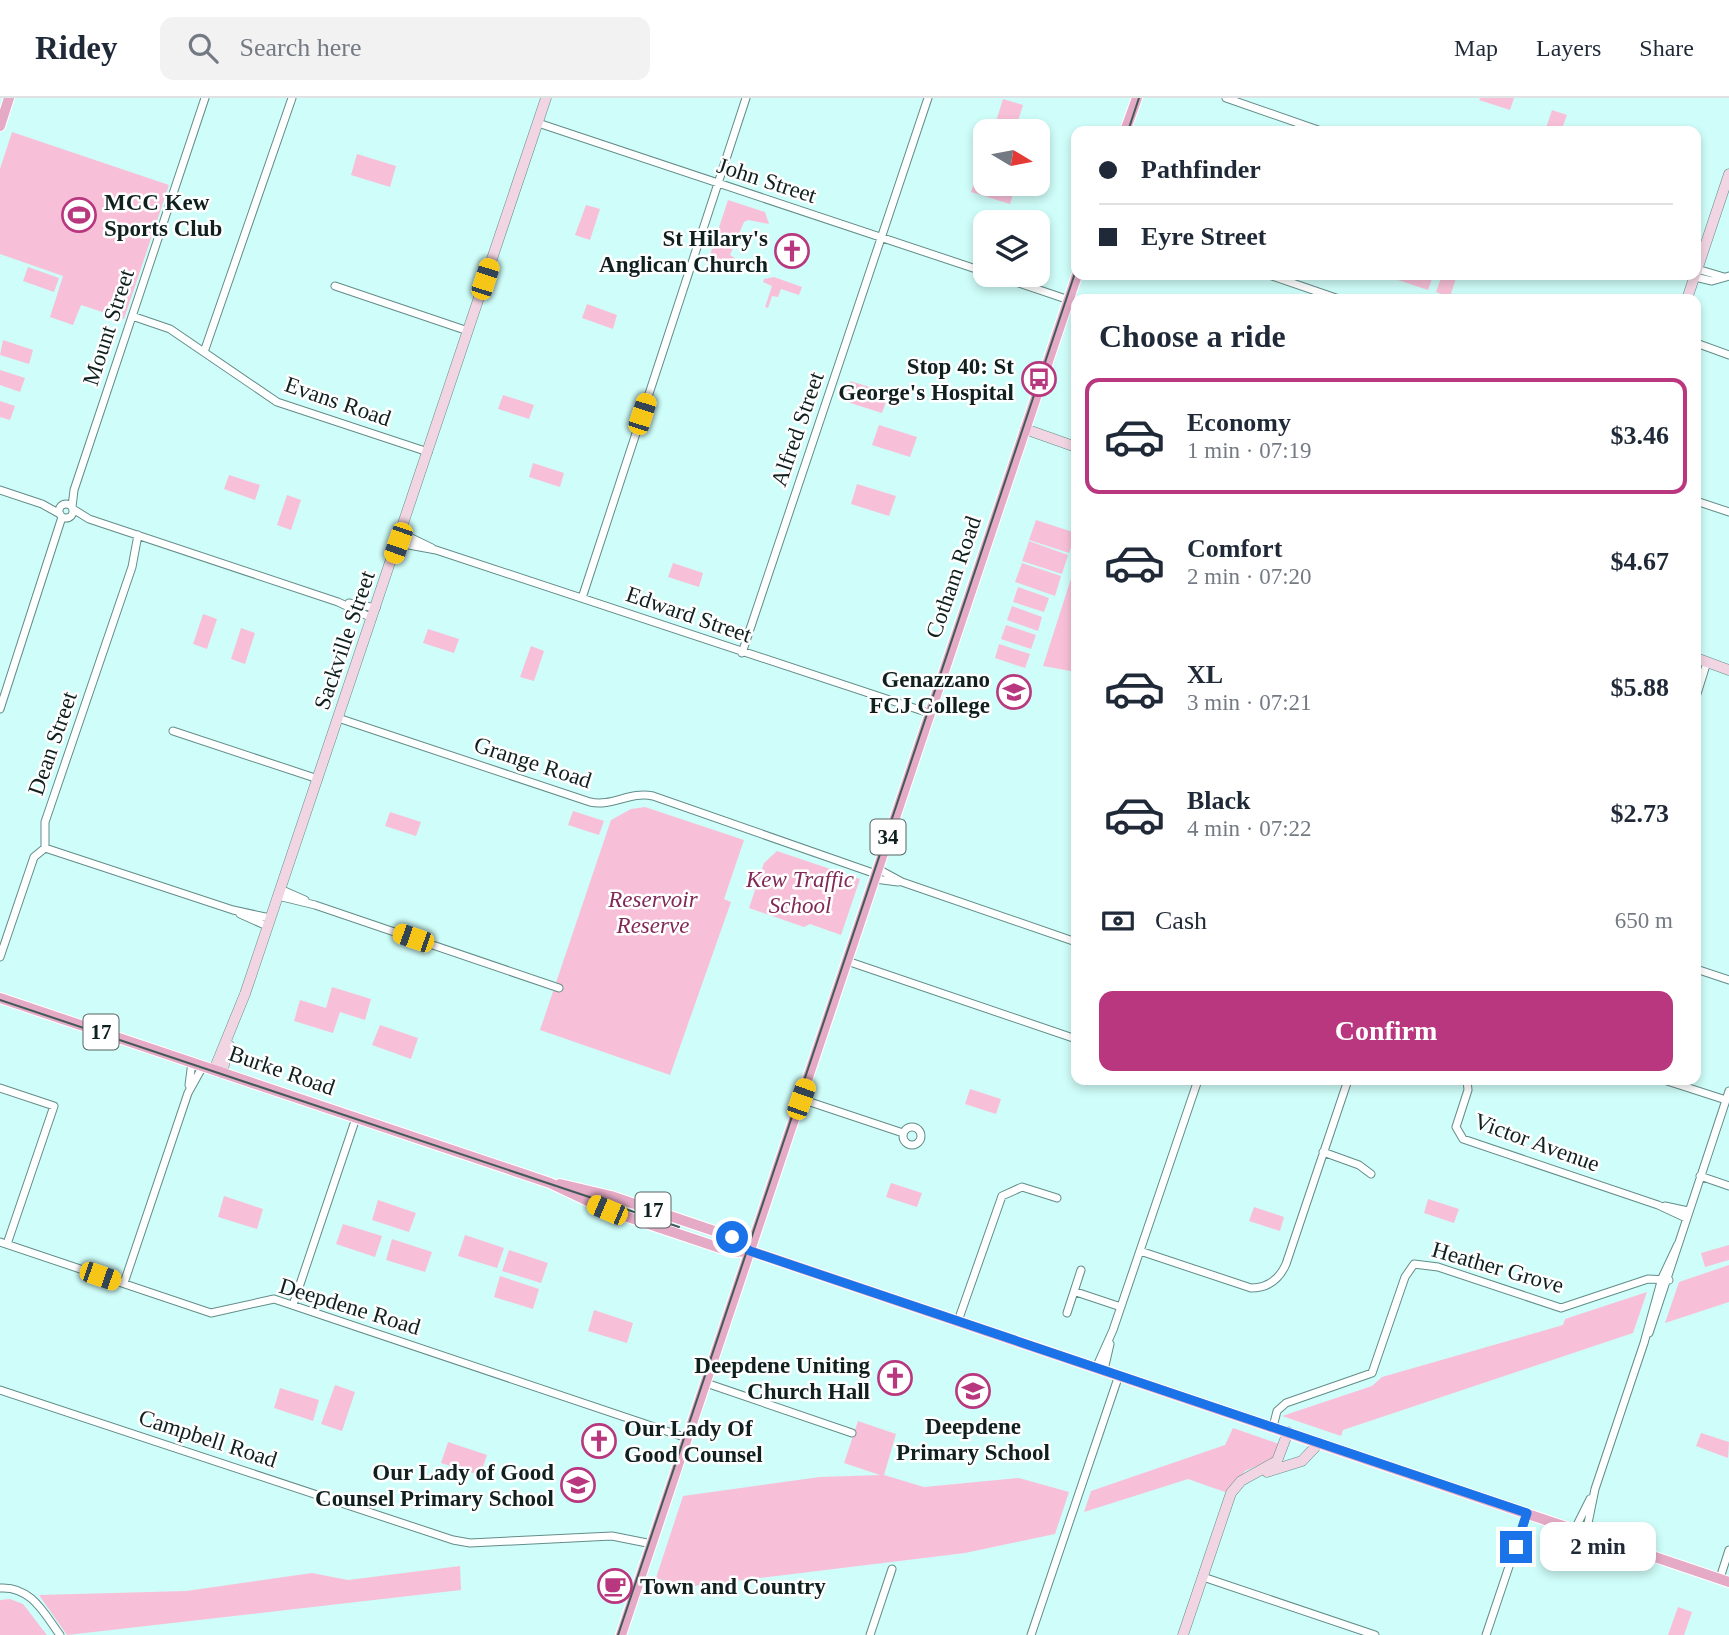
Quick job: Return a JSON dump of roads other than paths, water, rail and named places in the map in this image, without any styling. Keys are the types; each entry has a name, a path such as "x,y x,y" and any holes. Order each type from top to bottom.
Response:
{"main road":[{"path":"0,126 9,98"},
{"path":"1127,126 1137,98"},
{"name":"Cotham Road","path":"750,1251 1075,280"},
{"name":"Burke Road","path":"0,998 550,1183 607,1210 732,1252 750,1251 1724,1580"},
{"name":"34","path":"621,1635 750,1251"}],"street":[{"name":"Mount Street","path":"0,709 205,98"},
{"path":"204,352 292,98"},
{"path":"582,598 746,98"},
{"name":"Alfred Street","path":"742,653 928,98"},
{"path":"1226,98 1307,126"},
{"name":"Sackville Street","path":"208,1068 230,1034 269,922 400,538 538,123 543,99"},
{"name":"John Street","path":"538,123 973,268"},
{"path":"1701,254 1729,174"},
{"path":"1701,269 1727,276"},
{"path":"1284,280 1324,294"},
{"path":"335,286 468,331"},
{"path":"1031,287 1069,300"},
{"name":"Evans Road","path":"132,316 169,328 277,402 428,452"},
{"path":"1701,345 1729,355"},
{"path":"1025,429 1071,445"},
{"path":"0,490 374,613"},
{"path":"1701,503 1729,512"},
{"name":"Dean Street","path":"0,957 34,857 45,848 45,822 132,567 138,535"},
{"name":"Edward Street","path":"400,538 929,713"},
{"path":"1701,660 1729,670"},
{"path":"1701,681 1707,662"},
{"name":"Grange Road","path":"338,718 590,802 605,804 634,794 653,796 1071,940"},
{"path":"173,731 317,779"},
{"path":"45,848 269,922"},
{"path":"279,893 559,988"},
{"path":"847,961 1071,1037"},
{"path":"1701,970 1729,980"},
{"path":"124,1283 188,1093 208,1068"},
{"path":"1100,1369 1196,1085"},
{"path":"1140,1251 1245,1286 1268,1285 1283,1270 1346,1085"},
{"name":"Victor Avenue","path":"1468,1085 1456,1127 1461,1138 1687,1215"},
{"path":"1680,1085 1726,1100"},
{"path":"0,1088 54,1106 4,1243"},
{"path":"1580,1531 1729,1091"},
{"path":"801,1099 903,1133"},
{"path":"293,1305 356,1118"},
{"path":"1323,1153 1353,1163 1371,1174"},
{"path":"1700,1176 1729,1186"},
{"path":"958,1321 1002,1196 1022,1187 1057,1198"},
{"name":"Deepdene Road","path":"4,1243 211,1312 229,1311 260,1300 274,1299 687,1438"},
{"name":"Heather Grove","path":"1273,1427 1277,1411 1286,1403 1370,1376 1405,1277 1414,1264 1438,1267 1561,1308 1648,1279 1664,1283"},
{"path":"1067,1313 1081,1270"},
{"path":"1076,1292 1121,1307"},
{"path":"1031,1635 1119,1375"},
{"path":"706,1383 852,1433"},
{"name":"Campbell Road","path":"0,1390 453,1540 470,1543 612,1536 652,1544"},
{"path":"1259,1473 1276,1461 1288,1432"},
{"path":"1183,1635 1231,1493 1241,1481 1302,1461 1319,1443"},
{"path":"1486,1635 1527,1513"},
{"path":"1724,1580 1729,1550"},
{"path":"870,1635 892,1569"},
{"path":"1203,1577 1375,1635"},
{"path":"0,1588 17,1589 30,1596 60,1635"}],"tram line":[{"path":"1130,126 1139,98"},
{"path":"618,1635 1073,280"},
{"path":"0,1000 679,1227"}],"place":[{"name":"MCC Kew Sports Club","path":"79,215"},
{"name":"St Hilary's Anglican Church","path":"792,251"},
{"name":"Stop 40: St George's Hospital","path":"1039,379"},
{"name":"Genazzano FCJ College","path":"1014,692"},
{"name":"Deepdene Uniting Church Hall","path":"895,1378"},
{"name":"Deepdene Primary School","path":"973,1391"},
{"name":"Our Lady Of Good Counsel","path":"599,1441"},
{"name":"Our Lady of Good Counsel Primary School","path":"578,1485"},
{"name":"Town and Country","path":"615,1586"}],"park label":[{"name":"Kew Traffic School","path":"800,892"},
{"name":"Reservoir Reserve","path":"653,912"}]}
